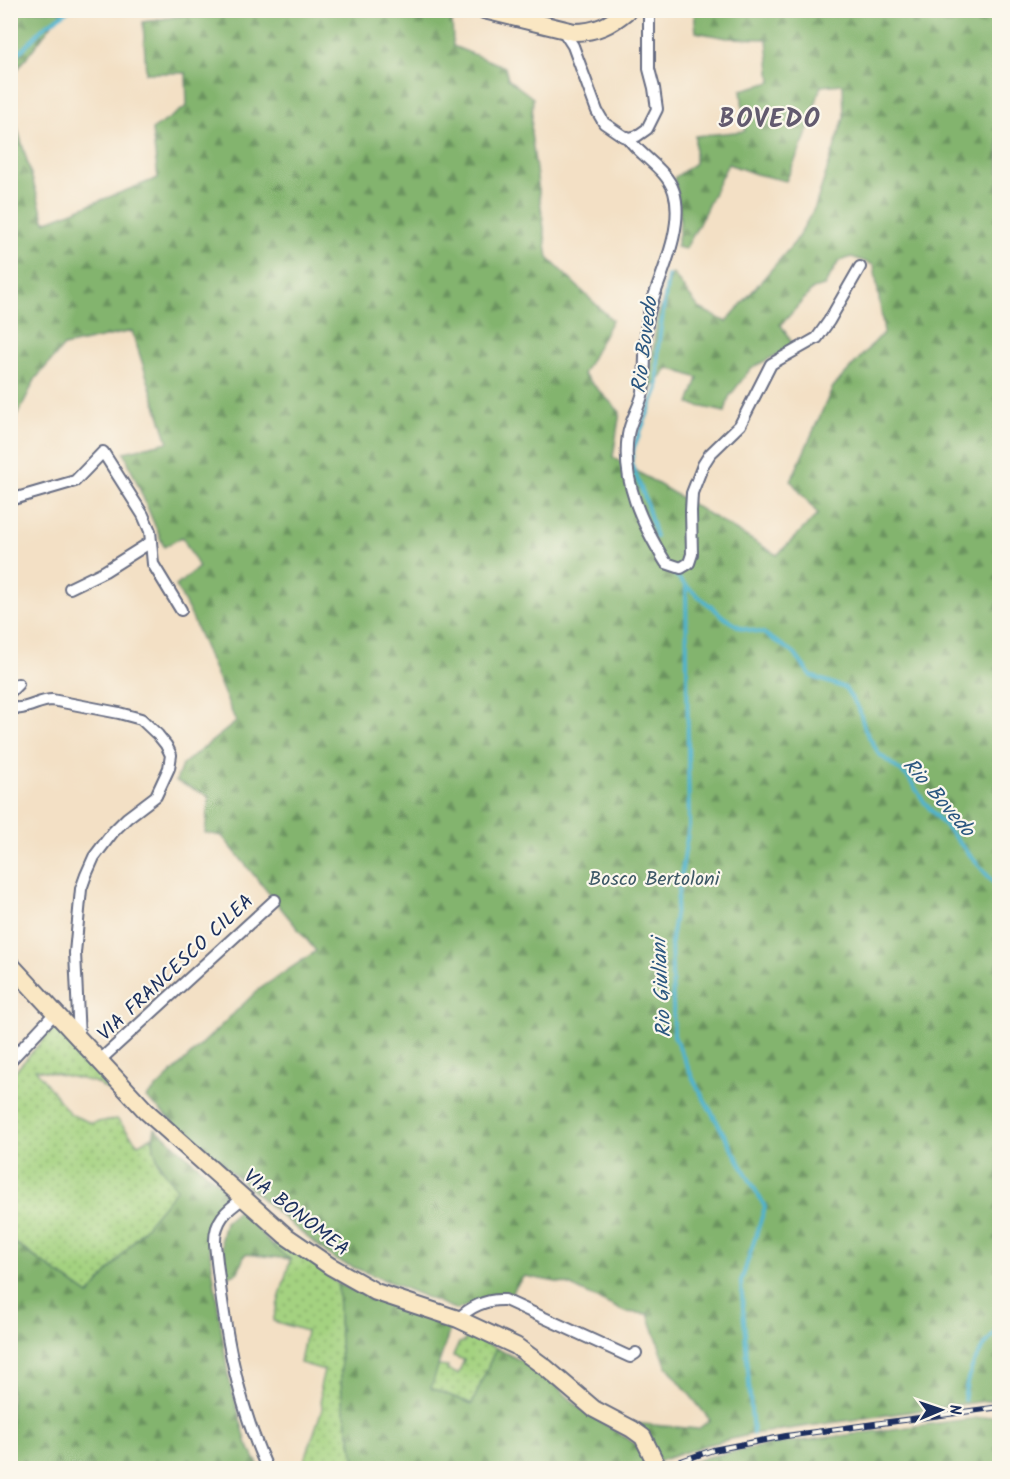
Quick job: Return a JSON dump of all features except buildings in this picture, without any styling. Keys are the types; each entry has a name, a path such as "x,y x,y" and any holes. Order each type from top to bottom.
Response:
{"street":[{"path":"484,10 574,32 589,32 603,28 628,10"},
{"path":"627,137 637,136 647,129 657,108 649,69 649,10"},
{"path":"562,29 573,46 597,111 604,123 612,130 627,137 634,147 668,179 676,203 676,217 669,252 647,319 643,390 628,432 627,447 627,468 632,494 654,544 666,563 681,568 688,563 692,554 692,493 710,454 740,425 771,364 817,338 830,321 860,267"},
{"path":"10,500 75,481 103,452 143,515 150,531 153,564 181,610"},
{"path":"70,588 105,571 151,542"},
{"path":"10,707 16,709 43,700 52,700 141,719 158,735 171,755 169,768 156,796 113,832 94,857 81,889 75,953 79,1038"},
{"name":"VIA FRANCESCO CILEA","path":"99,1061 275,900"},
{"name":"VIA BONOMEA","path":"13,972 79,1038 146,1112 286,1236 350,1279 376,1292 458,1319 516,1347 567,1384 594,1409 643,1437 658,1468"},
{"path":"10,1061 55,1013"},
{"path":"244,1198 226,1211 219,1221 215,1244 237,1382 255,1441 267,1468"},
{"path":"458,1319 477,1305 492,1299 505,1300 630,1357 636,1353"}],"green space":[{"name":"Bosco Bertoloni","path":"217,10 445,11 452,17 453,46 505,67 508,79 533,98 531,133 548,258 612,320 583,374 620,412 613,457 777,555 818,514 791,481 833,387 884,332 874,265 852,257 839,261 824,286 813,289 781,325 794,346 751,368 729,397 725,412 689,404 698,378 669,368 648,393 657,319 672,273 699,308 726,322 795,242 815,207 844,118 843,84 821,86 805,138 786,181 728,164 685,249 676,247 680,212 674,178 695,163 695,136 745,131 741,90 771,82 767,39 727,38 696,32 694,11 999,11 999,1399 753,1434 706,1445 639,1468 357,1468 342,1401 338,1284 450,1329 431,1388 472,1404 496,1348 538,1369 581,1409 637,1445 641,1451 632,1423 698,1429 710,1420 666,1365 648,1314 625,1312 567,1284 524,1276 509,1296 495,1294 457,1310 336,1260 293,1226 146,1098 258,990 316,951 222,836 205,833 209,796 176,781 182,765 236,722 191,615 176,586 199,567 182,537 164,547 124,452 168,442 132,331 64,346 36,378 14,422 11,423 10,103 45,222 158,178 152,130 187,106 186,73 146,73 143,22"},
{"path":"10,11 62,11 11,78"},
{"path":"56,1025 131,1103 94,1082 35,1069 70,1114 91,1123 117,1119 138,1144 152,1137 159,1166 178,1189 89,1295 11,1240 11,1076"},
{"path":"155,1128 233,1196 211,1221 209,1245 228,1375 247,1444 260,1468 11,1468 10,1240 89,1295 177,1189 162,1169 155,1153 153,1137"},
{"path":"239,1210 273,1246 290,1259 245,1254 238,1272 227,1277 221,1239 225,1222"},
{"path":"282,1239 338,1284 342,1401 357,1468 341,1468 340,1466 306,1468 304,1462 322,1409 320,1387 324,1370 300,1363 306,1331 273,1321 290,1260 273,1246"},
{"path":"467,1336 496,1348 472,1404 430,1388 438,1366 448,1367 447,1370 458,1374 464,1360 453,1356 459,1343 464,1342"},
{"path":"999,1415 999,1468 677,1468 707,1457 763,1446"}],"waterway":[{"path":"10,58 23,49 44,27 69,10"},
{"name":"Rio Bovedo","path":"656,537 645,498 631,463 634,447 658,388 658,348 668,276"},
{"name":"Rio Bovedo","path":"670,569 686,586 725,618 741,628 763,633 794,653 811,676 845,688 859,709 865,730 879,754 908,777 925,803 1000,890"},
{"name":"Rio Giuliani","path":"686,586 689,826 671,940 674,1036 695,1083 765,1207 741,1282 753,1434"},
{"name":"Rio Bovedo","path":"964,1400 968,1378 975,1360 1000,1326"}],"railway":[{"path":"661,1468 713,1450 786,1436 1000,1407"}],"district":[{"name":"BOVEDO","path":"770,118"}]}
